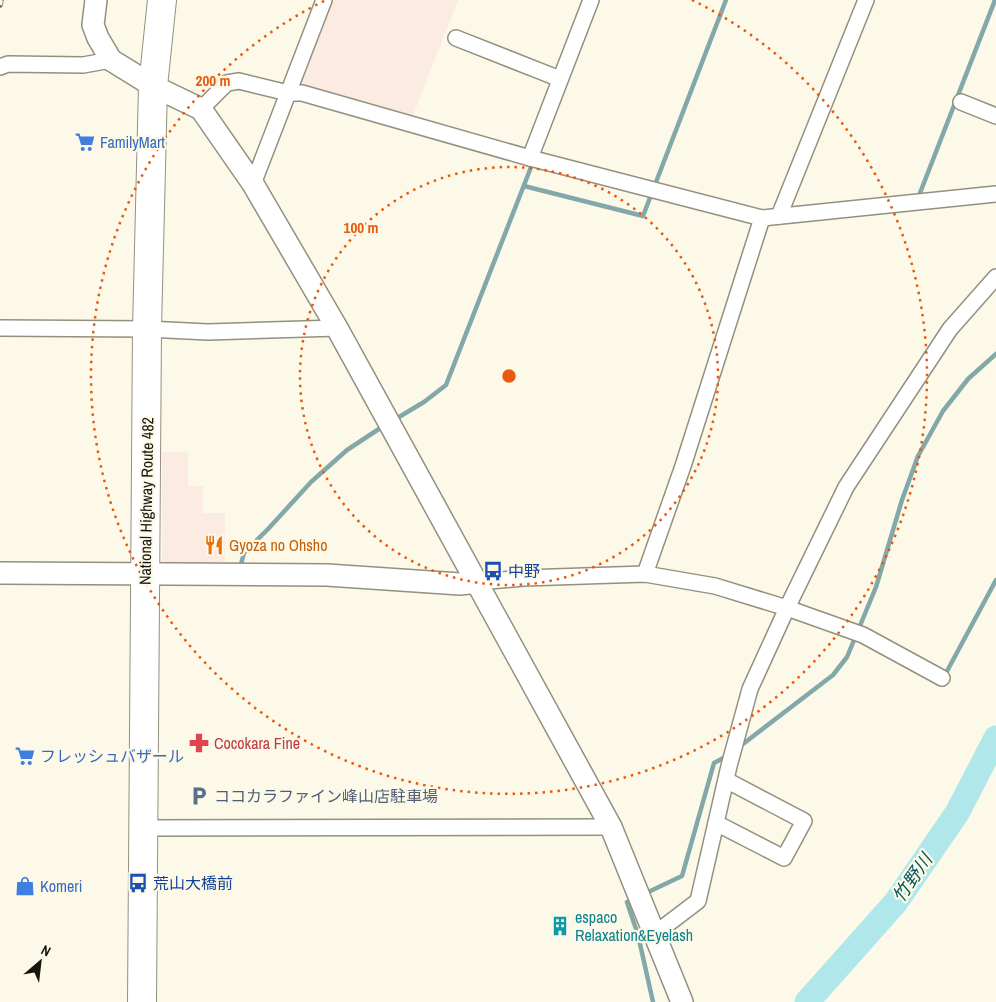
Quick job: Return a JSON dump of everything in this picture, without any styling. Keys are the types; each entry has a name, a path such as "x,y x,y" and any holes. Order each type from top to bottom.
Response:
{"highway":[{"name":"National Highway Route 482","path":"142,1002 147,329 153,86 162,0"}],"street":[{"path":"96,0 93,25 111,60 153,86 201,109 253,184 337,328 611,826 656,933 682,1002"},
{"path":"253,184 324,0"},
{"path":"530,158 591,0"},
{"path":"779,216 866,0"},
{"path":"456,38 560,79"},
{"path":"0,67 8,64 83,65 111,60"},
{"path":"201,109 227,83 239,81 288,93 302,94 530,158 762,218 996,194"},
{"path":"960,102 996,116"},
{"path":"645,574 683,466 762,218"},
{"path":"656,933 698,901 726,780 750,689 846,486 912,390 950,329 996,277"},
{"path":"0,328 147,329 208,332 337,328"},
{"path":"0,573 328,575 460,584 524,578 645,574 716,586 787,608 863,635 942,678"},
{"path":"716,823 784,858 804,821 726,780"},
{"path":"142,828 611,826"}],"shaded area":[{"path":"332,0 458,0 412,118 298,88"},
{"path":"162,452 188,452 188,486 203,486 203,513 225,513 225,569 162,569"}],"waterway":[{"path":"524,186 643,216 726,0"},
{"path":"920,193 995,0"},
{"path":"394,420 424,402 446,385 533,162"},
{"path":"739,747 833,675 847,657 876,587 902,500 918,456 943,411 968,379 996,354"},
{"path":"240,568 244,553 311,482 347,450 385,425"},
{"path":"946,673 996,580"},
{"name":"竹野川","path":"807,1002 896,902 957,813 996,738"},
{"path":"644,894 682,876 714,763 727,756"},
{"path":"634,899 627,902 638,935 653,1002"}],"railway":[{"path":"0,5 1,0"}],"place":[{"name":"FamilyMart","path":"85,142"},
{"name":"Gyoza no Ohsho","path":"214,545"},
{"name":"中野","path":"493,571"},
{"name":"Cocokara Fine","path":"199,743"},
{"name":"フレッシュバザール","path":"25,756"},
{"name":"ココカラファイン峰山店駐車場","path":"199,796"},
{"name":"荒山大橋前","path":"138,883"},
{"name":"Komeri","path":"25,886"},
{"name":"espaco Relaxation&Eyelash","path":"560,926"}]}
